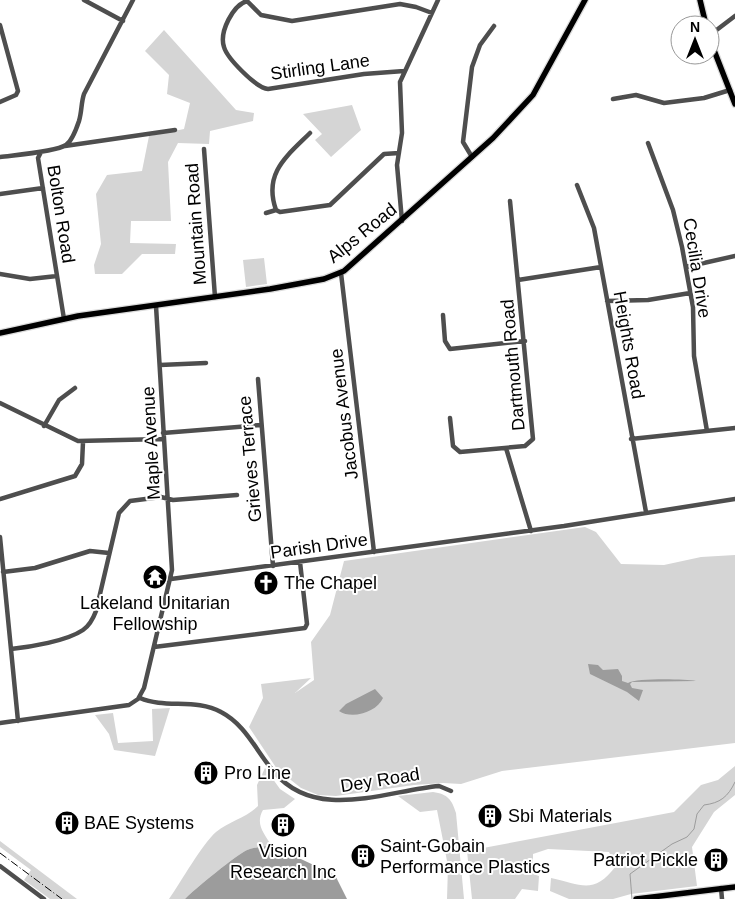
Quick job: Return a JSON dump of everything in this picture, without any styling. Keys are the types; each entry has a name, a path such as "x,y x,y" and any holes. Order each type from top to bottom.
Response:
{"main road":[{"name":"Alps Road","path":"0,332 64,319 324,279 341,272 402,221 503,129 533,95 584,0"},
{"path":"700,0 704,15"},
{"path":"720,65 735,104"},
{"path":"636,899 735,887"}],"street":[{"path":"84,0 123,22"},
{"name":"Bolton Road","path":"64,319 38,158 41,152 64,146 69,142 77,126 84,94 133,0"},
{"path":"402,221 398,173 402,133 399,88 404,71 438,0"},
{"path":"247,1 261,15 286,20 400,4 432,13"},
{"name":"Stirling Lane","path":"247,1 240,4 235,10 224,32 223,45 226,53 259,87 268,89 364,74 404,71"},
{"path":"720,27 735,16"},
{"path":"0,24 2,40 16,77 17,94 0,102"},
{"path":"472,157 463,142 472,67 480,44 494,26"},
{"path":"613,99 636,95 664,103 704,98 730,90"},
{"path":"64,146 175,130"},
{"path":"276,210 273,182 275,172 310,132"},
{"name":"Cecilia Drive","path":"648,143 673,210 686,267 690,293 693,347 708,431"},
{"name":"Mountain Road","path":"204,149 215,297"},
{"path":"0,156 41,152"},
{"path":"266,213 276,210 280,212 330,205 384,154 399,153"},
{"name":"Heights Road","path":"578,185 592,220 646,512"},
{"path":"0,194 43,188"},
{"name":"Dartmouth Road","path":"510,201 533,439 528,446 506,448 531,531"},
{"path":"686,267 735,256"},
{"path":"518,280 601,267"},
{"name":"Jacobus Avenue","path":"341,272 374,552"},
{"path":"0,274 30,279 57,276"},
{"path":"607,301 648,300 690,293"},
{"name":"Maple Avenue","path":"156,306 171,579"},
{"path":"443,315 445,341 450,349 525,342"},
{"path":"160,365 206,363"},
{"name":"Grieves Terrace","path":"258,379 273,566"},
{"path":"44,426 59,400 75,388"},
{"path":"0,403 68,438 83,442 163,439"},
{"path":"450,418 452,442 457,451 462,453 506,448"},
{"path":"163,433 261,425"},
{"path":"632,439 735,428"},
{"path":"0,499 76,476 82,464 83,442"},
{"path":"11,649 44,643 78,633 87,627 96,611 120,513 126,504 137,499 237,495"},
{"name":"Parish Drive","path":"171,579 531,531 735,498"},
{"path":"0,537 18,721"},
{"path":"4,572 35,568 90,551 109,553"},
{"path":"154,647 305,628 307,624 300,562"},
{"path":"0,723 124,706 140,698 171,579"},
{"name":"Dey Road","path":"140,698 152,702 198,704 224,713 245,732 282,780 299,792 314,798 339,801 439,786 451,791"},
{"path":"0,866 44,899"},
{"path":"721,888 722,899"}],"shaded area":[{"path":"164,30 236,110 254,113 253,121 210,131 209,144 178,143 168,162 171,221 131,221 130,243 176,244 175,254 142,254 122,274 95,274 94,265 101,244 96,194 107,175 142,171 149,136 184,129 190,103 167,94 169,75 145,51"},
{"path":"352,105 361,130 331,157 315,140 322,134 303,114"},
{"path":"264,258 267,284 246,287 243,260"},
{"path":"585,527 596,532 621,564 664,565 701,557 735,555 735,743 502,771 461,784 414,785 336,796 318,795 301,788 277,769 249,727 263,698 261,684 311,678 295,693 314,680 311,642 330,615 344,561"},
{"path":"588,664 598,665 603,670 618,669 622,676 622,681 628,683 633,681 672,679 696,681 632,682 630,684 632,688 643,690 639,701 627,692 590,674"},
{"path":"375,689 383,698 370,711 351,715 339,711 346,704"},
{"path":"170,708 155,756 114,750 109,734 95,715 113,713 118,743 153,741 152,709"},
{"path":"735,766 735,795 714,812 692,847 697,886 631,894 613,899 569,899 550,891 551,878 587,886 601,881 616,866 609,852 548,849 533,854 533,874 539,876 538,891 522,889 515,899 472,899 467,851 674,812 701,785 718,780"},
{"path":"265,768 280,789 295,799 284,808 263,810 260,824 271,845 253,848 242,853 185,899 169,899 210,838 221,828 248,814 258,806 257,785"},
{"path":"433,792 449,798 456,813 464,899 447,899 448,866 437,810 420,812 398,796"},
{"path":"0,841 77,899 50,899 24,880 31,870 0,847"},
{"path":"271,845 335,875 347,899 185,899 242,853 253,848"}],"waterway":[{"path":"632,899 630,874 672,844 687,837 694,829 697,814 704,805 715,803 723,798 735,782"}],"railway":[{"path":"0,853 62,899"}],"place":[{"name":"Lakeland Unitarian Fellowship","path":"155,577"},
{"name":"The Chapel","path":"266,583"},
{"name":"Pro Line","path":"206,773"},
{"name":"Sbi Materials","path":"490,816"},
{"name":"BAE Systems","path":"67,823"},
{"name":"Vision Research Inc","path":"283,825"},
{"name":"Saint-Gobain Performance Plastics","path":"363,856"},
{"name":"Patriot Pickle","path":"716,860"}]}
